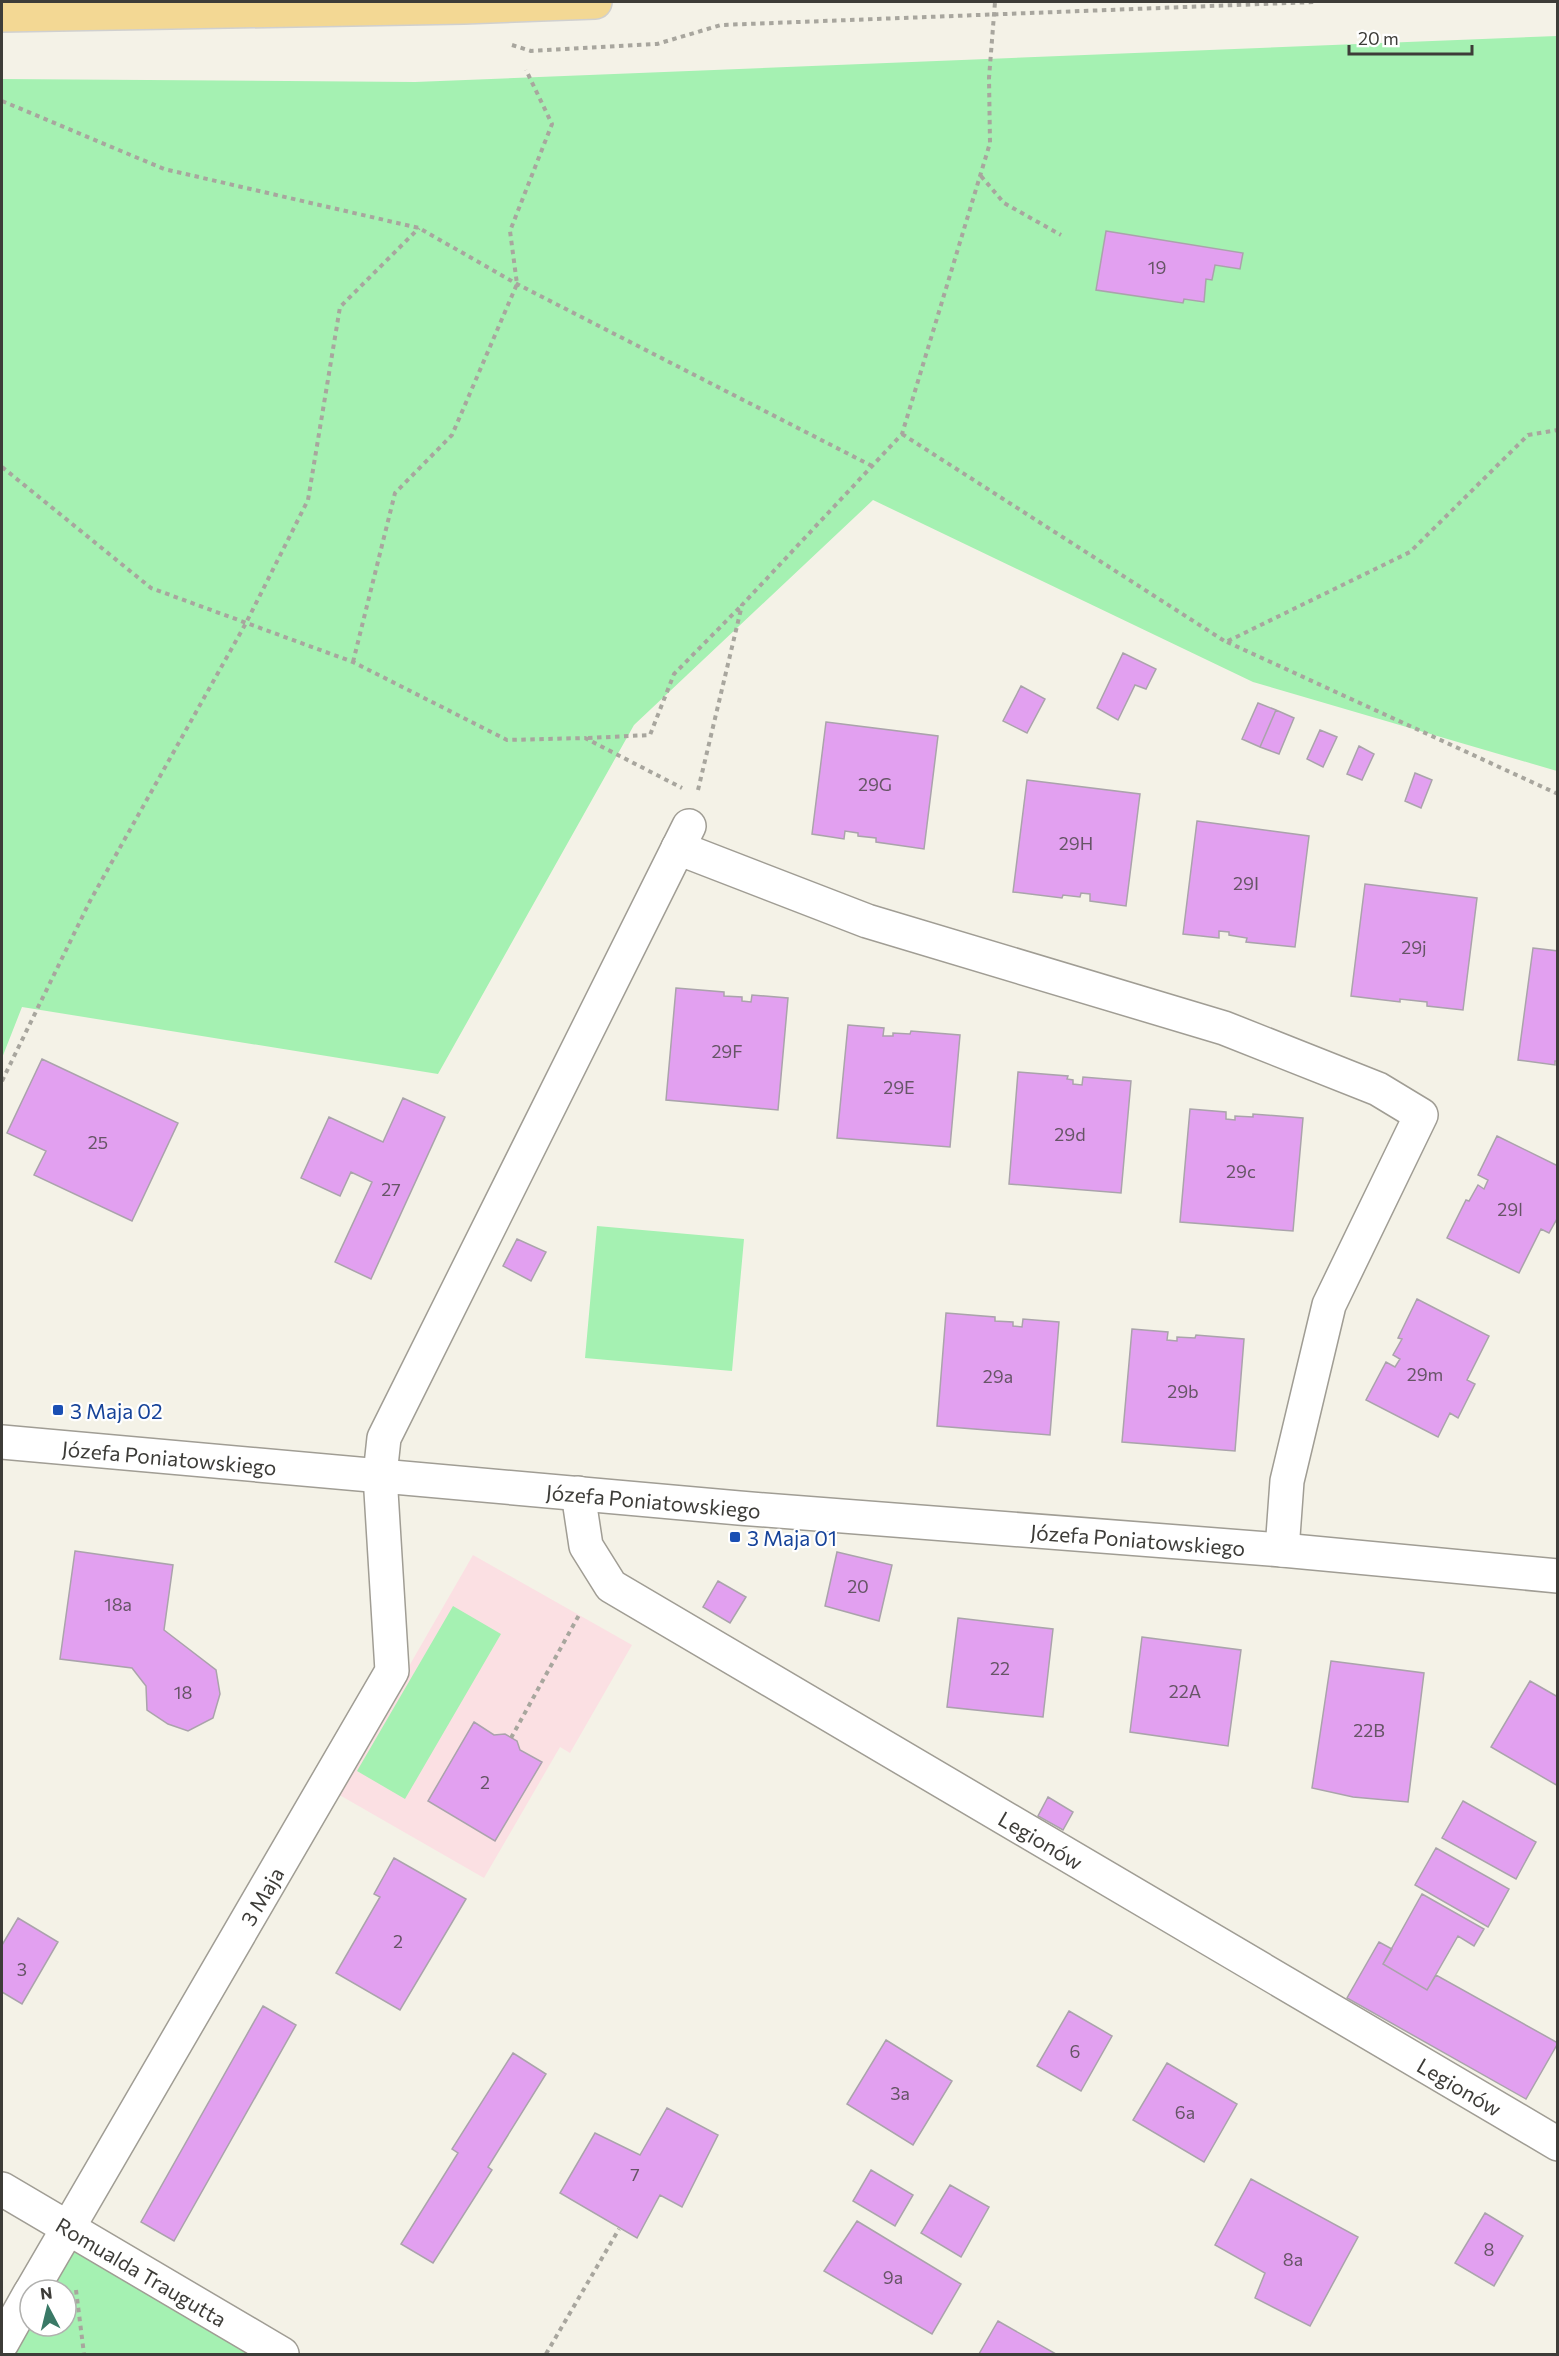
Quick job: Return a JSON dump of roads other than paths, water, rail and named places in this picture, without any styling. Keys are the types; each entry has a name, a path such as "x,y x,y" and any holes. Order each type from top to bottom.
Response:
{"main road":[{"path":"2,15 452,7 595,2"}],"street":[{"name":"3 Maja","path":"39,2278 392,1671 380,1475 384,1438 688,823 867,921 1224,1028 1378,1089 1421,1115 1329,1305 1287,1481 1282,1550"},
{"name":"Józefa Poniatowskiego","path":"2,1442 578,1493 1282,1550 1557,1576"},
{"name":"Legionów","path":"578,1493 586,1546 612,1586 1557,2144"},
{"name":"Romualda Traugutta","path":"2,2189 282,2355"},
{"name":"3 Maja","path":"2,2343 18,2315"}],"place":[{"name":"3 Maja 02","path":"58,1410"},
{"name":"3 Maja 01","path":"735,1537"}]}
